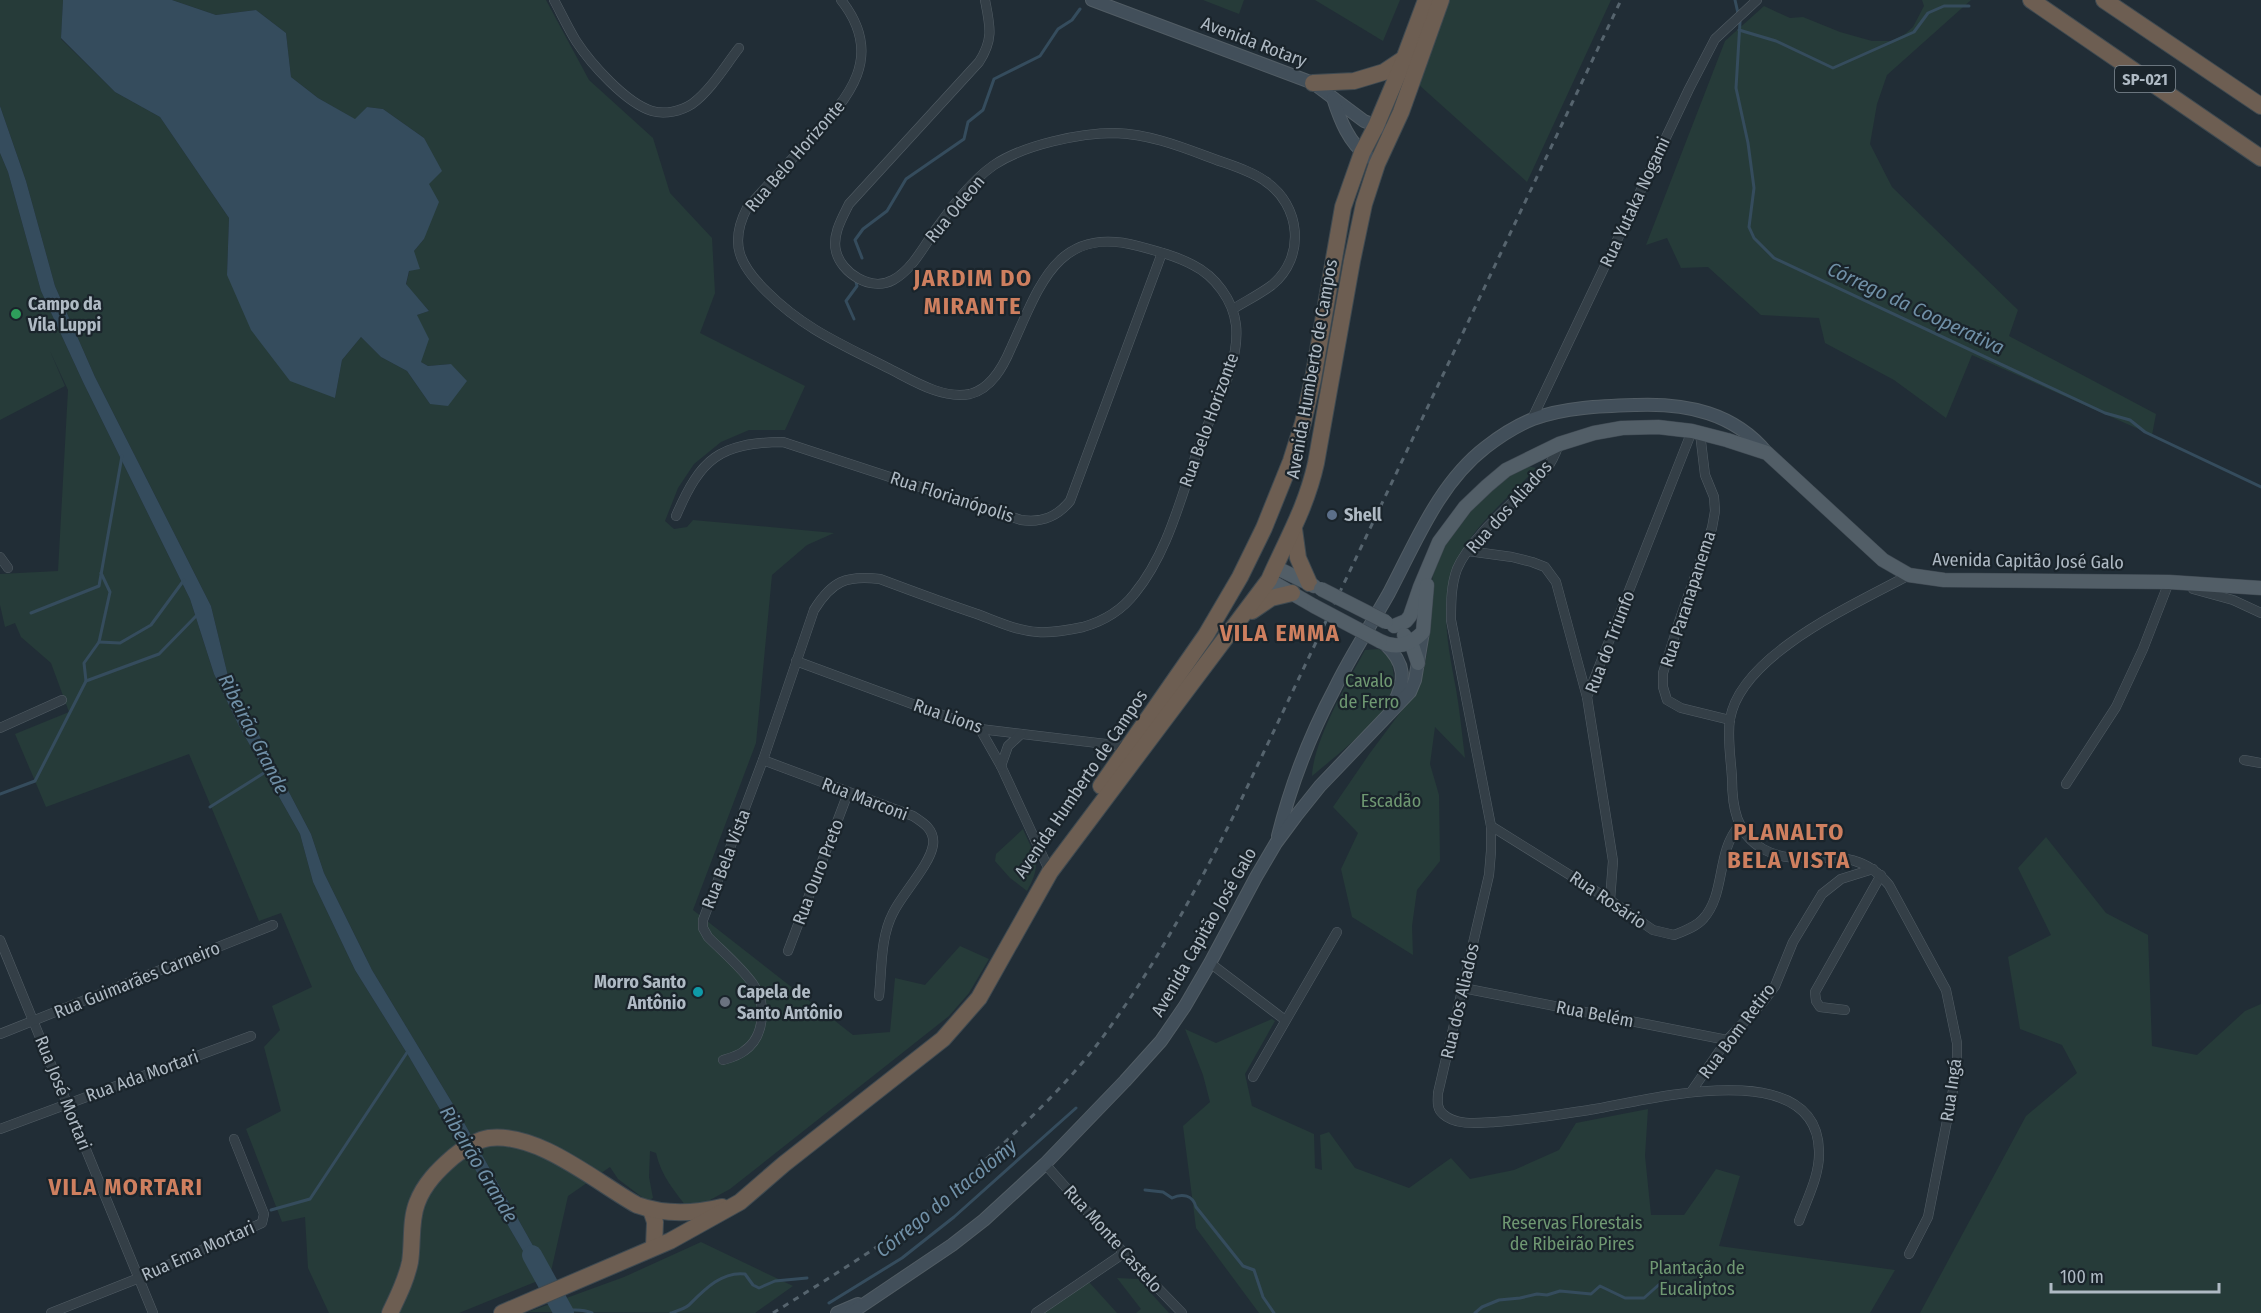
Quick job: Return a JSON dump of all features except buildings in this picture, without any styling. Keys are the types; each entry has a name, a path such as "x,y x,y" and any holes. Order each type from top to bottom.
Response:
{"highway":[{"name":"Avenida Humberto de Campos","path":"502,1313 670,1241 740,1202 793,1157 943,1039 980,998 1005,955 1048,868 1135,748 1242,618 1271,572 1294,529 1309,493 1357,232 1405,58 1426,0"},
{"name":"Avenida Humberto de Campos","path":"1135,748 1240,577 1264,528 1291,461 1313,380 1343,207 1362,153 1384,129 1442,0"},
{"name":"SP-021","path":"2031,0 2261,158"},
{"name":"SP-021","path":"2104,0 2261,106"},
{"path":"1312,83 1354,81 1384,72 1405,58"},
{"path":"1291,461 1308,467 1309,493"},
{"path":"1240,577 1271,572 1264,528"},
{"path":"1294,529 1298,558 1315,586"},
{"path":"1242,618 1271,598 1292,593"},
{"name":"Avenida Humberto de Campos","path":"390,1313 404,1285 410,1262 416,1204 425,1187 437,1171 458,1154 472,1144 489,1138 521,1141 544,1149 637,1205 651,1210 674,1213 705,1211 740,1202"},
{"path":"651,1210 655,1222 654,1247"}],"main road":[{"name":"Avenida Capitão José Galo","path":"1430,562 1453,520 1486,486 1506,470 1559,444 1594,433 1622,428 1658,427 1696,432 1767,453 1883,560 1910,575 1944,580 2261,588"},
{"path":"1390,624 1406,621 1410,616 1430,562"},
{"path":"1271,572 1292,593 1314,606 1383,643 1404,645 1423,632 1430,562"},
{"path":"1271,572 1315,586 1390,624 1410,642 1418,663"}],"street":[{"path":"554,0 576,41 597,67 638,105 654,112 672,112 691,104 705,91 739,48"},
{"name":"Rua Belo Horizonte","path":"796,661 813,610 825,592 843,580 861,577 880,579 1008,626 1037,632 1082,627 1102,620 1120,609 1149,574 1161,552 1227,379 1235,349 1236,328 1233,309 1213,280 1201,269 1161,253 1127,243 1106,240 1089,242 1072,250 1057,263 1041,283 1003,366 986,386 969,394 949,394 925,386 817,333 780,304 754,280 742,261 737,242 739,224 747,208 840,107 854,85 862,63 861,38 855,19 842,0"},
{"name":"Rua Odeon","path":"985,0 990,26 987,50 979,62 849,204 840,220 836,235 836,250 840,262 851,274 863,281 878,284 892,281 906,270 970,186 994,165 1037,145 1082,135 1116,134 1147,137 1248,172 1264,180 1278,191 1290,209 1296,230 1294,250 1288,265 1272,285 1233,309"},
{"name":"Avenida Rotary","path":"1092,0 1312,83 1364,122 1384,129"},
{"name":"Rua Yutaka Nogami","path":"1532,419 1714,39 1757,0"},
{"path":"1333,97 1353,142 1362,153 1377,164"},
{"name":"Rua Florianópolis","path":"676,516 702,468 725,451 752,442 783,442 1022,520 1036,522 1050,518 1062,511 1070,501 1161,253"},
{"name":"Avenida Capitão José Galo","path":"1276,843 1298,768 1335,688 1388,594 1420,529 1464,468 1486,447 1532,419 1598,406 1649,404 1685,408 1719,416 1736,424 1754,438 1767,453"},
{"name":"Rua do Triunfo","path":"1610,900 1613,861 1587,697 1696,432"},
{"name":"Rua Paranapanema","path":"1696,432 1705,475 1714,497 1712,528 1663,673 1663,687 1667,700 1680,708 1730,720"},
{"name":"Rua dos Aliados","path":"1559,444 1548,469 1505,509 1468,551 1457,569 1454,581 1451,620 1491,826 1491,851 1489,875 1438,1093 1438,1107 1443,1114 1454,1120 1470,1123 1509,1121 1692,1092 1739,1090 1773,1095 1796,1104 1810,1119 1817,1135 1820,1153 1816,1175 1799,1221"},
{"path":"1468,551 1512,557 1545,567 1556,582 1587,697"},
{"path":"0,557 8,568"},
{"path":"1845,1010 1820,1007 1816,1001 1815,992 1877,872 1846,858 1779,856 1762,849 1740,826 1732,799 1730,720 1737,698 1752,677 1788,643 1910,575"},
{"path":"2066,784 2116,707 2143,649 2168,584 2200,590 2233,600 2261,613"},
{"name":"Avenida Capitão José Galo","path":"851,1313 867,1300 952,1245 984,1220 1045,1164 1161,1041 1210,963 1276,843 1320,786 1410,692 1423,632"},
{"path":"1383,643 1399,658 1402,667 1400,687 1390,712"},
{"name":"Rua Lions","path":"796,661 980,729 1135,748"},
{"name":"Rua Bela Vista","path":"723,1060 744,1052 753,1043 762,1016 761,1002 752,982 708,937 702,921 763,760 796,661"},
{"path":"0,728 62,700"},
{"path":"980,729 1001,766 1048,868"},
{"path":"1001,766 1008,746 1021,735"},
{"name":"Rua Marconi","path":"763,760 913,816 925,823 932,833 934,844 930,855 893,913 888,927 884,942 879,996"},
{"path":"2244,760 2261,763"},
{"name":"Rua Ouro Preto","path":"788,951 848,793"},
{"name":"Rua Rosário","path":"1491,826 1610,900 1653,930 1674,935 1702,920 1711,908 1726,849 1732,834 1740,826"},
{"name":"Rua Bom Retiro","path":"1692,1092 1727,1040 1763,1002 1774,986 1793,942 1821,894 1841,879 1877,872"},
{"name":"Rua Ingá","path":"1877,872 1889,885 1946,990 1957,1043 1957,1070 1928,1217 1909,1254"},
{"name":"Rua Guimarães Carneiro","path":"0,1034 273,925"},
{"path":"1253,1077 1337,932"},
{"name":"Rua José Mortari","path":"0,940 153,1313"},
{"path":"1210,963 1285,1020"},
{"name":"Rua Belém","path":"1463,988 1727,1040"},
{"name":"Rua Ada Mortari","path":"0,1129 251,1036"},
{"name":"Rua Ema Mortari","path":"51,1313 139,1278 262,1222 264,1214 234,1139"},
{"name":"Rua Monte Castelo","path":"1045,1164 1124,1253 1182,1313"},
{"path":"1036,1313 1124,1253"},
{"name":"Avenida Capitão José Galo","path":"837,1313 867,1300"}],"green space":[{"path":"0,0 63,0 61,39 115,92 160,117 229,218 227,275 335,398 342,360 361,337 381,357 407,371 430,404 451,364 428,366 421,362 417,315 429,311 406,285 414,251 424,239 429,184 424,138 383,109 367,107 356,120 318,98 291,77 286,33 256,10 216,15 172,0 546,0 589,80 653,138 670,193 712,238 715,293 700,333 805,386 785,430 749,430 721,442 694,464 678,488 665,521 674,529 687,527 693,520 834,533 807,545 772,575 756,743 693,910 853,1035 890,1032 895,978 925,985 960,946 989,959 969,993 949,1016 730,1189 690,1211 665,1176 656,1153 650,1151 649,1177 653,1198 647,1201 618,1179 610,1167 568,1196 550,1276 462,1119 372,970 324,873 311,834 228,676 211,606 95,377 55,286 26,181 0,106"},
{"path":"1203,0 1244,0 1239,14"},
{"path":"1315,0 1400,0 1383,41"},
{"path":"1449,0 1611,0 1527,182 1418,84"},
{"path":"1922,0 1971,0 1887,75 1877,104 1870,144 1892,187 2018,310 2009,336 2156,414 2152,435 1972,355 1946,418 1894,380 1825,343 1819,318 1761,315 1708,267 1681,268 1667,238 1646,245 1725,41 1764,6 1790,18 1803,17 1840,32 1872,41 1892,41 1913,27 1924,6"},
{"path":"0,153 8,172 41,291 83,382 190,599 214,674 239,726 300,834 313,882 355,970 408,1055 540,1280 459,1313 329,1313 308,1268 305,1217 282,1222 246,1129 281,1111 264,1047 280,1030 272,1006 312,987 281,913 259,921 189,754 46,807 15,734 69,712 51,663 21,637 15,623 5,627 0,605 0,574 58,571 68,390 50,351 65,386 0,420"},
{"name":"Escadão","path":"1528,466 1536,468 1477,529 1459,557 1452,575 1446,612 1447,630 1465,758 1435,727 1430,764 1439,795 1440,861 1417,890 1412,926 1413,955 1352,917 1341,869 1358,833 1333,807 1420,686 1427,653 1433,571 1450,532 1505,476"},
{"name":"Cavalo de Ferro","path":"1379,649 1391,659 1394,680 1390,701 1367,729 1312,776 1318,746 1332,712 1365,650"},
{"path":"1023,829 1036,860 1035,873 1027,891 1010,878 995,861 996,854"},
{"path":"2046,837 2106,913 2148,935 2152,1046 2197,1055 2245,1011 2261,1004 2261,1313 1920,1313 2026,1116 2077,1073 2062,1045 2020,1029 2008,957 2051,935 2018,868"},
{"name":"Reservas Florestais de Ribeirão Pires","path":"1272,1019 1275,1021 1245,1074 1252,1106 1314,1134 1315,1168 1322,1170 1320,1135 1329,1132 1355,1168 1409,1188 1451,1158 1470,1179 1514,1170 1559,1150 1576,1123 1648,1109 1645,1156 1651,1215 1684,1215 1716,1169 1740,1176 1719,1246 1895,1270 1870,1313 1259,1313 1196,1228 1183,1126 1210,1102 1203,1075 1185,1029 1216,1043"},
{"path":"701,1242 793,1286 755,1313 528,1312 624,1277"},
{"path":"1117,1278 1138,1279 1169,1313 1136,1313 1141,1309"},
{"path":"1088,1281 1117,1313 1044,1313"}],"water":[{"path":"63,0 172,0 216,15 256,10 286,33 291,77 318,98 355,119 367,107 383,109 424,138 442,171 429,184 439,202 424,239 414,251 420,269 409,271 406,284 429,311 417,315 429,339 421,362 428,366 451,364 467,381 448,406 430,404 407,371 381,357 361,337 342,360 335,398 290,381 251,330 227,275 229,218 160,117 115,92 61,38"},
{"path":"0,106 26,181 55,286 95,377 211,606 228,676 311,834 324,873 372,970 462,1119 550,1276 540,1280 408,1055 355,970 313,882 300,834 239,726 214,674 190,599 83,382 41,291 8,172 0,153"}],"waterway":[{"name":"Córrego da Cooperativa","path":"1735,0 1740,22 1736,88 1748,143 1754,188 1749,227 1754,238 1774,258 2105,413 2130,420 2145,432 2261,487"},
{"path":"1739,30 1776,41 1833,68 1914,32 1928,13 1944,6 1969,6"},
{"path":"862,258 855,240 863,229 887,211 906,179 964,139 968,122 983,110 994,79 1040,56 1058,29 1072,20 1080,9"},
{"path":"854,319 846,301 857,286 856,282"},
{"path":"31,613 99,586 122,456"},
{"path":"0,794 35,781 86,681 84,663 99,642 110,592 101,573"},
{"path":"99,642 120,643 151,625 184,580"},
{"path":"86,681 159,654 198,614"},
{"path":"210,807 267,771"},
{"path":"271,1210 310,1199 408,1051"},
{"name":"Córrego do Itacolomy","path":"829,1303 902,1258 954,1217 1076,1108"},
{"name":"Córrego do Itacolomy","path":"1145,1190 1163,1192 1172,1198 1180,1196 1190,1198 1243,1266 1254,1270 1263,1297 1274,1313"},
{"name":"Ribeirão Grande","path":"532,1255 564,1313"},
{"path":"671,1313 687,1306 714,1283 729,1275 745,1274 753,1285 759,1288 775,1281 807,1278"},
{"name":"Córrego do Itacolomy","path":"1475,1313 1482,1307 1499,1300 1537,1294 1547,1295 1560,1291 1591,1294 1600,1286 1625,1298 1644,1298 1663,1281"},
{"path":"561,1307 592,1313"}],"railway":[{"path":"773,1313 885,1242 953,1190 1070,1077 1096,1046 1135,991 1186,905 1233,817 1621,0"}],"place":[{"name":"Campo da Vila Luppi","path":"16,314"},
{"name":"Shell","path":"1332,515"},
{"name":"Morro Santo Antônio","path":"698,992"},
{"name":"Capela de Santo Antônio","path":"725,1002"}],"district":[{"name":"JARDIM DO MIRANTE","path":"973,292"},
{"name":"VILA EMMA","path":"1280,633"},
{"name":"PLANALTO BELA VISTA","path":"1789,846"},
{"name":"VILA MORTARI","path":"126,1187"}],"park label":[{"name":"Plantação de Eucaliptos","path":"1697,1278"}]}
